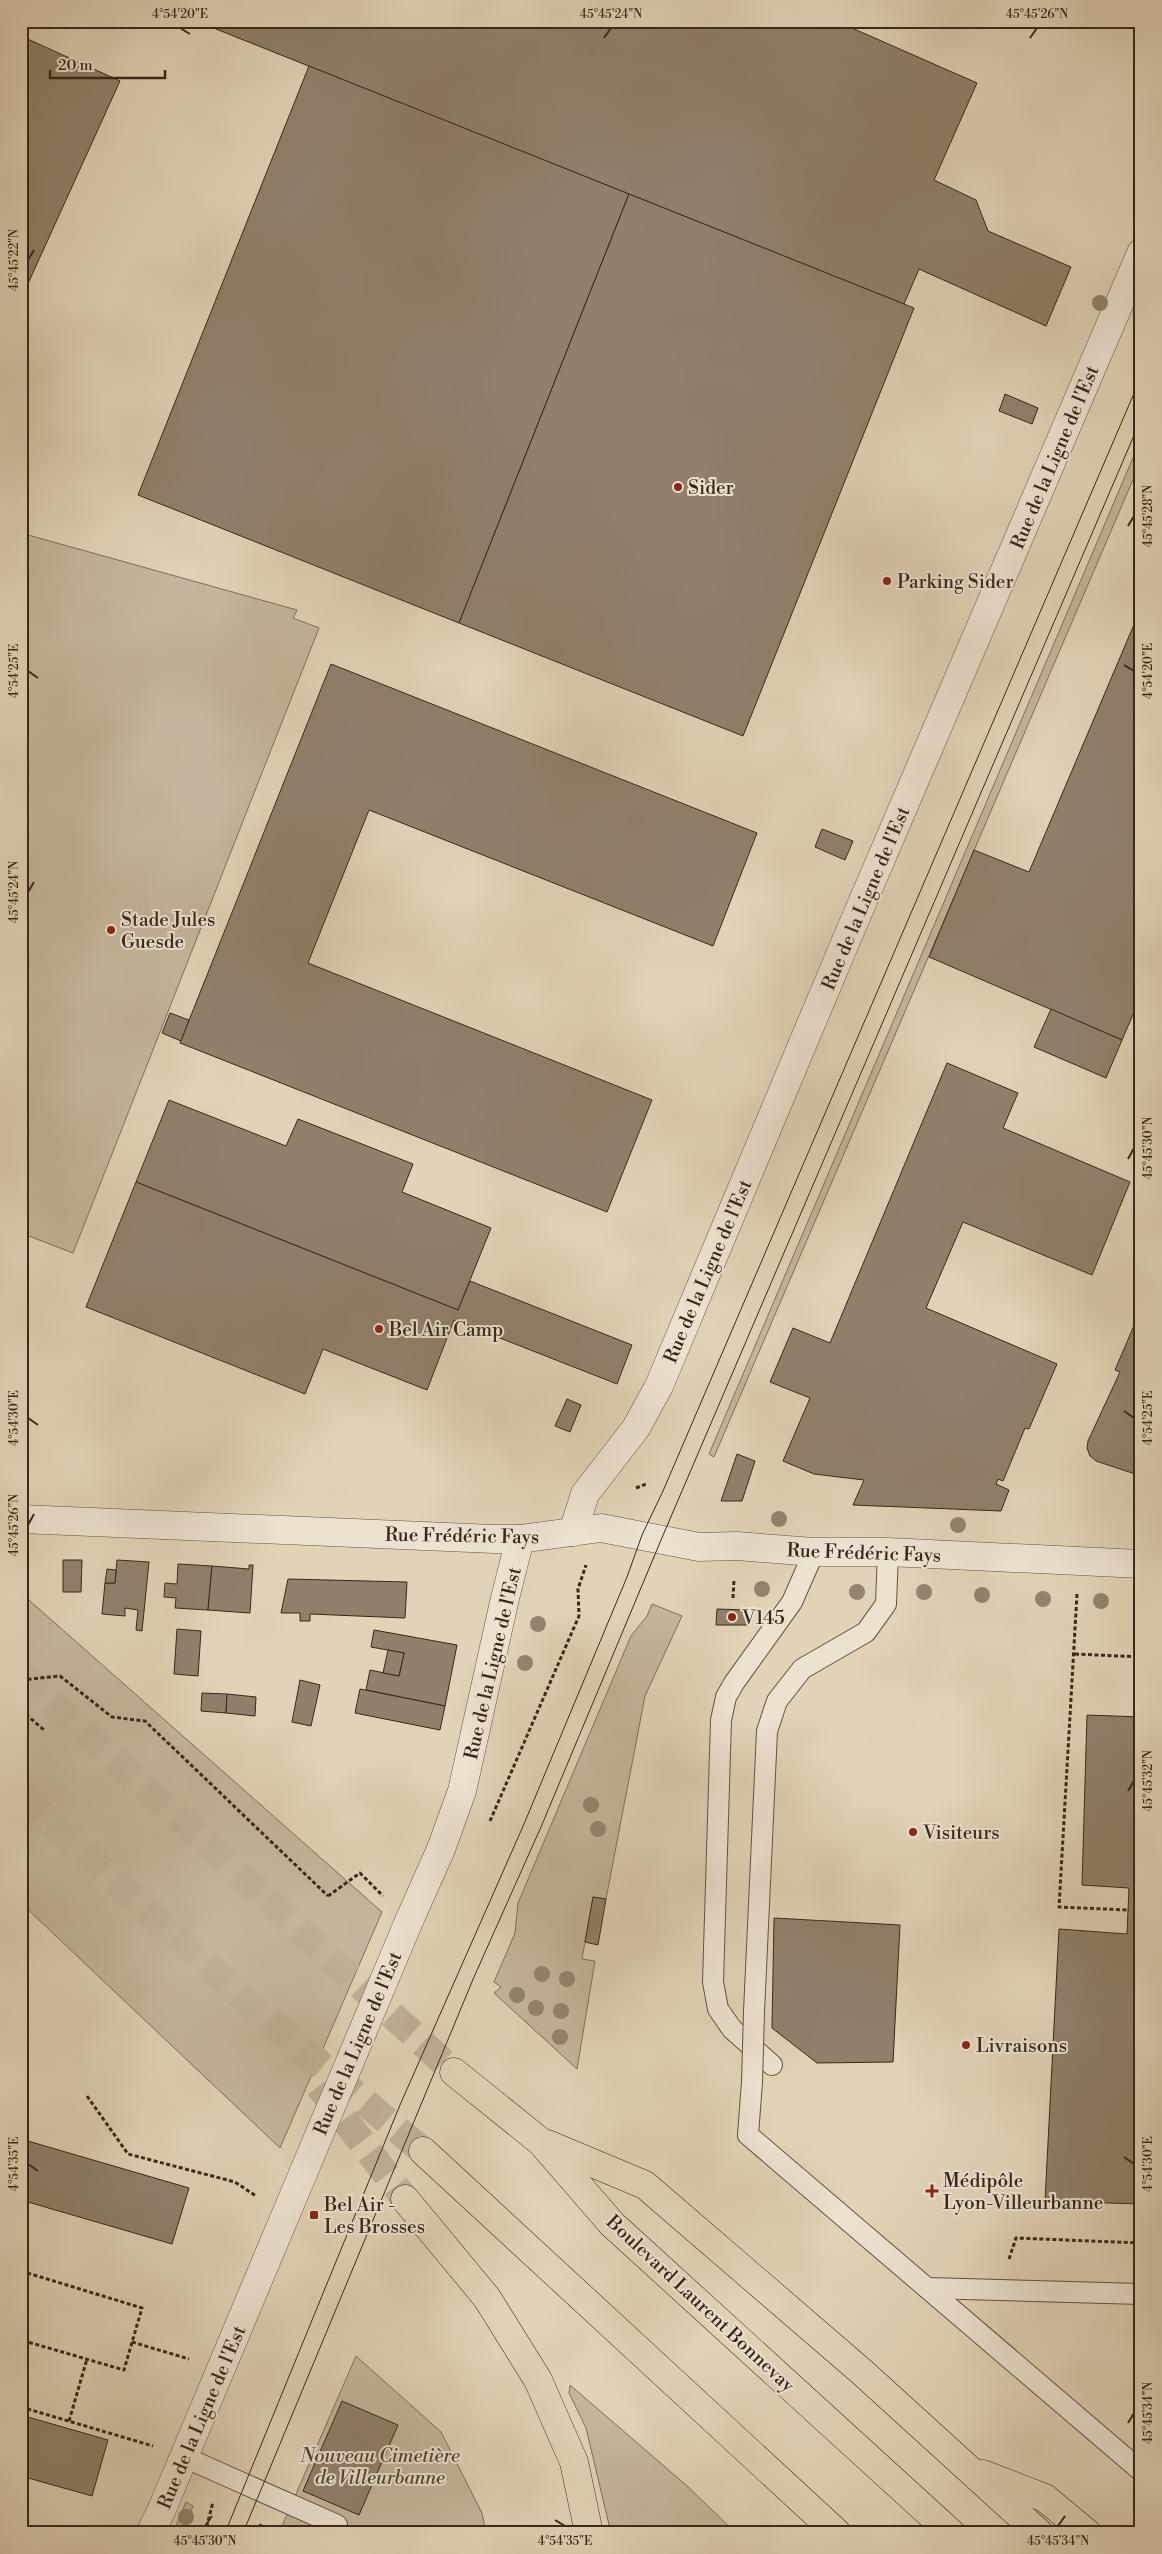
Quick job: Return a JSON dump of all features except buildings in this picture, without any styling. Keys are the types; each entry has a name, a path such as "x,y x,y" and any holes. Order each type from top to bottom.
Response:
{"highway":[{"name":"Boulevard Laurent Bonnevay","path":"454,2072 541,2142 612,2224 951,2533"},
{"path":"541,2142 645,2185 862,2372 970,2468 1038,2533"},
{"path":"423,2151 837,2533"},
{"path":"405,2199 487,2298 538,2380 574,2462 590,2533"},
{"path":"970,2468 1045,2498 1087,2533"}],"street":[{"name":"Rue de la Ligne de l'Est","path":"573,1532 585,1494 636,1428 659,1386 849,934 1141,254"},
{"name":"Rue Frédéric Fays","path":"21,1519 520,1539 601,1528 699,1548 737,1546 814,1552 888,1552 1141,1564"},
{"name":"Rue de la Ligne de l'Est","path":"150,2533 172,2452 285,2217 409,1921 442,1849 462,1791 520,1539"}],"lane":[{"path":"772,2065 732,2029 718,2008 713,1982 721,1720 726,1697 792,1602 814,1552"},
{"path":"888,1552 886,1604 866,1632 802,1669 777,1701 767,1731 752,2082 748,2135 1141,2471"},
{"path":"926,2288 1141,2294"},
{"path":"172,2452 337,2525"}],"path":[{"path":"636,1488 646,1484"},
{"path":"1078,1561 1075,1654 1058,1907 1128,1910"},
{"path":"488,1826 579,1616 578,1589 582,1575"},
{"path":"1075,1654 1141,1657"},
{"path":"21,1680 60,1676 112,1718 145,1721 328,1896 360,1874 409,1921"},
{"path":"21,1710 44,1730"},
{"path":"87,2096 128,2154 235,2182 285,2217"},
{"path":"998,2290 1016,2238 1141,2243"},
{"path":"21,2271 142,2308 124,2370 21,2340"},
{"path":"132,2342 196,2361"},
{"path":"69,2421 87,2359"},
{"path":"21,2407 172,2452"},
{"path":"205,2533 214,2498"}],"green space":[{"path":"1141,439 1141,461 714,1457 709,1454"},
{"name":"Stade Jules Guesde","path":"21,533 297,610 293,618 319,628 73,1253 21,1233"},
{"path":"21,1593 382,1912 280,2148 21,1903"},
{"path":"652,1604 682,1616 645,1696 606,1899 593,1897 582,1959 595,1961 577,2069 494,1993 501,1987 494,1982 515,1933 518,1903 631,1636 647,1616"},
{"name":"Nouveau Cimetière de Villeurbanne","path":"356,2356 441,2432 482,2513 486,2533 279,2533"},
{"path":"570,2385 686,2485 736,2533 611,2533 586,2428 569,2393"},
{"path":"186,2502 193,2506 182,2533 173,2533"}],"tunnel":[{"path":"21,1673 454,2072"},
{"path":"21,1795 269,2021 423,2151"},
{"path":"319,2086 405,2199"}],"tram line":[{"path":"225,2533 400,2105 524,1824 627,1577 642,1535 663,1491 1141,377"},
{"path":"243,2533 474,1977 541,1827 661,1540 1141,419"}],"place":[{"name":"Sider","path":"678,487"},
{"name":"Parking Sider","path":"887,581"},
{"name":"Stade Jules Guesde","path":"111,930"},
{"name":"Bel Air Camp","path":"379,1329"},
{"name":"V145","path":"732,1617"},
{"name":"Visiteurs","path":"913,1832"},
{"name":"Livraisons","path":"966,2045"},
{"name":"Médipôle Lyon-Villeurbanne","path":"932,2191"},
{"name":"Bel Air - Les Brosses","path":"314,2215"}]}
